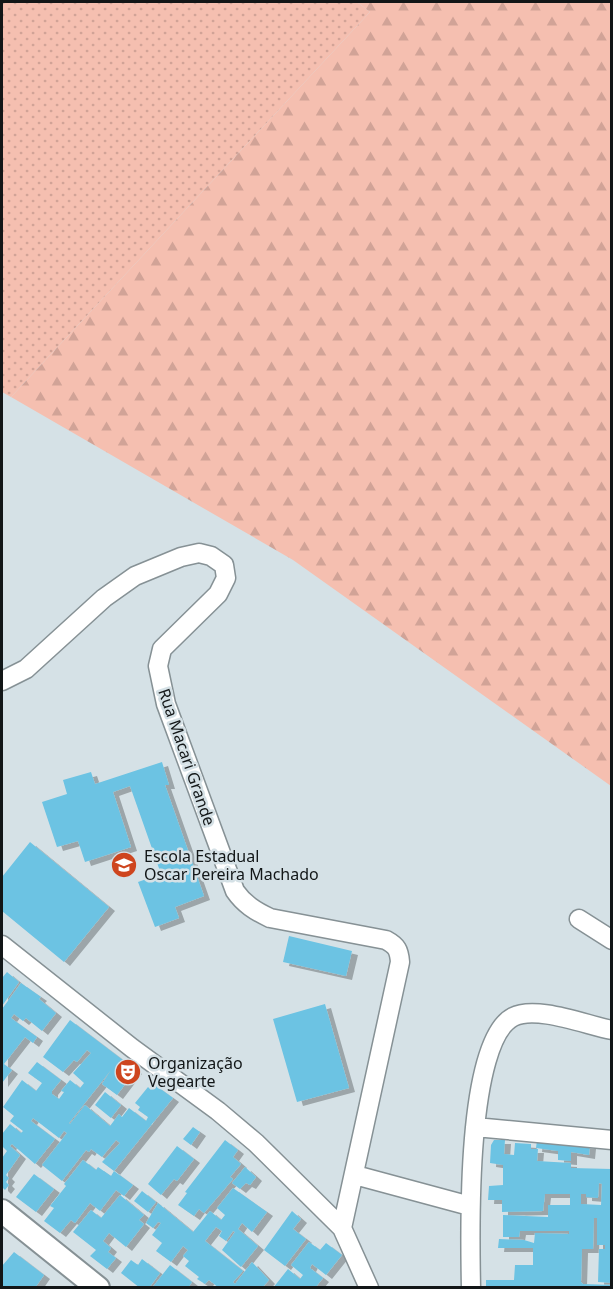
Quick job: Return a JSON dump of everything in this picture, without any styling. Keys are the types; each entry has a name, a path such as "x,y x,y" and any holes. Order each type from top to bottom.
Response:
{"street":[{"name":"Rua Macari Grande","path":"2,681 26,669 104,598 135,576 181,557 199,553 211,556 224,565 226,578 218,594 162,649 159,653 158,666 166,704 235,891 243,902 256,912 270,918 386,940 395,945 399,951 400,962 342,1228"},
{"path":"579,919 612,940"},
{"path":"2,945 132,1048 218,1111 256,1143 342,1228 369,1287"},
{"path":"471,1287 470,1206 475,1127 485,1063 498,1032 511,1018 523,1014 541,1014 612,1030"},
{"path":"475,1127 612,1140"},
{"path":"355,1175 470,1206"},
{"path":"2,1211 98,1287"}],"green space":[{"path":"2,2 357,2 370,12 11,397 2,392"},
{"path":"357,2 611,2 611,786 293,560 11,397 370,12"}],"building":[{"path":"162,762 169,785 165,785 204,896 175,907 179,918 155,927 138,882 161,874 130,786 113,792 131,847 85,862 78,841 57,847 42,802 67,794 63,780 91,772 95,784"},
{"path":"30,842 109,907 64,962 2,911 2,877"},
{"path":"289,936 352,951 346,976 283,962"},
{"path":"7,972 19,982 2,1006 2,978"},
{"path":"21,983 41,997 39,999 56,1013 42,1031 26,1018 23,1021 14,1014 11,1018 37,1037 33,1043 25,1037 4,1064 12,1070 2,1083 2,1009"},
{"path":"325,1004 349,1088 297,1102 273,1019"},
{"path":"70,1020 136,1070 117,1095 102,1084 111,1070 70,1124 85,1105 110,1126 119,1114 122,1117 129,1108 146,1121 148,1117 138,1110 140,1107 135,1103 148,1087 151,1090 155,1085 173,1098 114,1171 102,1162 120,1143 116,1140 102,1157 91,1149 89,1152 86,1150 62,1181 42,1165 67,1133 64,1131 59,1138 33,1118 31,1121 55,1139 35,1164 12,1144 10,1146 20,1155 6,1175 9,1178 6,1182 9,1185 5,1190 2,1187 2,1158 7,1151 2,1146 2,1134 10,1124 21,1133 23,1131 10,1121 14,1116 3,1107 22,1080 36,1091 42,1083 28,1073 37,1062 61,1080 52,1091 52,1094 59,1099 64,1092 61,1091 70,1080 80,1088 84,1083 73,1073 91,1053 87,1050 77,1062 74,1060 63,1072 43,1057"},
{"path":"105,1092 121,1105 111,1118 95,1105"},
{"path":"193,1127 200,1132 191,1145 183,1139"},
{"path":"225,1140 238,1150 233,1157 241,1164 230,1177 233,1179 204,1213 199,1209 194,1216 178,1205 187,1193 185,1192"},
{"path":"494,1140 505,1140 504,1154 514,1155 515,1143 531,1144 531,1149 538,1149 537,1161 571,1163 571,1168 612,1169 612,1283 598,1282 599,1249 605,1249 605,1245 597,1245 597,1218 594,1218 593,1249 582,1249 581,1282 612,1285 612,1288 486,1288 486,1280 514,1280 515,1265 533,1265 533,1248 498,1248 499,1239 524,1240 534,1243 535,1233 569,1234 569,1231 520,1231 519,1237 503,1237 503,1215 548,1217 548,1205 570,1205 570,1194 545,1194 543,1211 502,1212 502,1200 488,1200 489,1186 503,1185 503,1165 490,1163 491,1145","holes":["599,1183 602,1184 601,1205 581,1204 581,1194 598,1198"]},
{"path":"537,1140 590,1145 589,1155 571,1152 571,1161 558,1160 558,1151 536,1148"},
{"path":"177,1146 194,1159 177,1181 174,1179 161,1195 148,1184"},
{"path":"83,1160 96,1170 98,1167 111,1176 114,1171 133,1185 124,1196 116,1190 100,1211 90,1203 75,1223 71,1220 60,1233 44,1221 54,1208 50,1206 66,1186 64,1184"},
{"path":"245,1167 256,1177 250,1185 246,1183 240,1189 232,1183"},
{"path":"34,1174 54,1189 36,1212 16,1197"},
{"path":"233,1188 267,1212 252,1232 242,1223 238,1229 258,1246 241,1267 222,1250 235,1232 233,1231 226,1241 219,1236 222,1231 216,1227 205,1241 243,1271 233,1282 235,1284 252,1262 269,1280 262,1288 219,1288 209,1280 205,1284 185,1266 189,1261 183,1256 188,1250 183,1246 171,1262 156,1251 162,1243 152,1235 161,1223 158,1222 153,1228 146,1223 158,1203 193,1232 210,1211 221,1220 225,1215 217,1208"},
{"path":"142,1191 156,1202 148,1212 134,1201"},
{"path":"120,1195 144,1215 139,1220 144,1224 126,1247 109,1233 103,1241 111,1248 108,1252 116,1258 107,1269 90,1256 96,1250 73,1232 91,1210 101,1218"},
{"path":"292,1211 301,1219 293,1229 306,1239 285,1266 264,1250"},
{"path":"309,1242 320,1250 326,1243 342,1255 326,1275 312,1264 310,1268 323,1278 315,1288 273,1288 288,1269 300,1279 303,1275 291,1265"},
{"path":"14,1252 44,1275 35,1288 2,1288 2,1266"},
{"path":"142,1259 160,1273 149,1288 140,1288 121,1273 131,1260 138,1265"},
{"path":"170,1265 192,1282 188,1288 152,1288"}],"place":[{"name":"Escola Estadual Oscar Pereira Machado","path":"124,865"},
{"name":"Organização Vegearte","path":"128,1072"}]}
